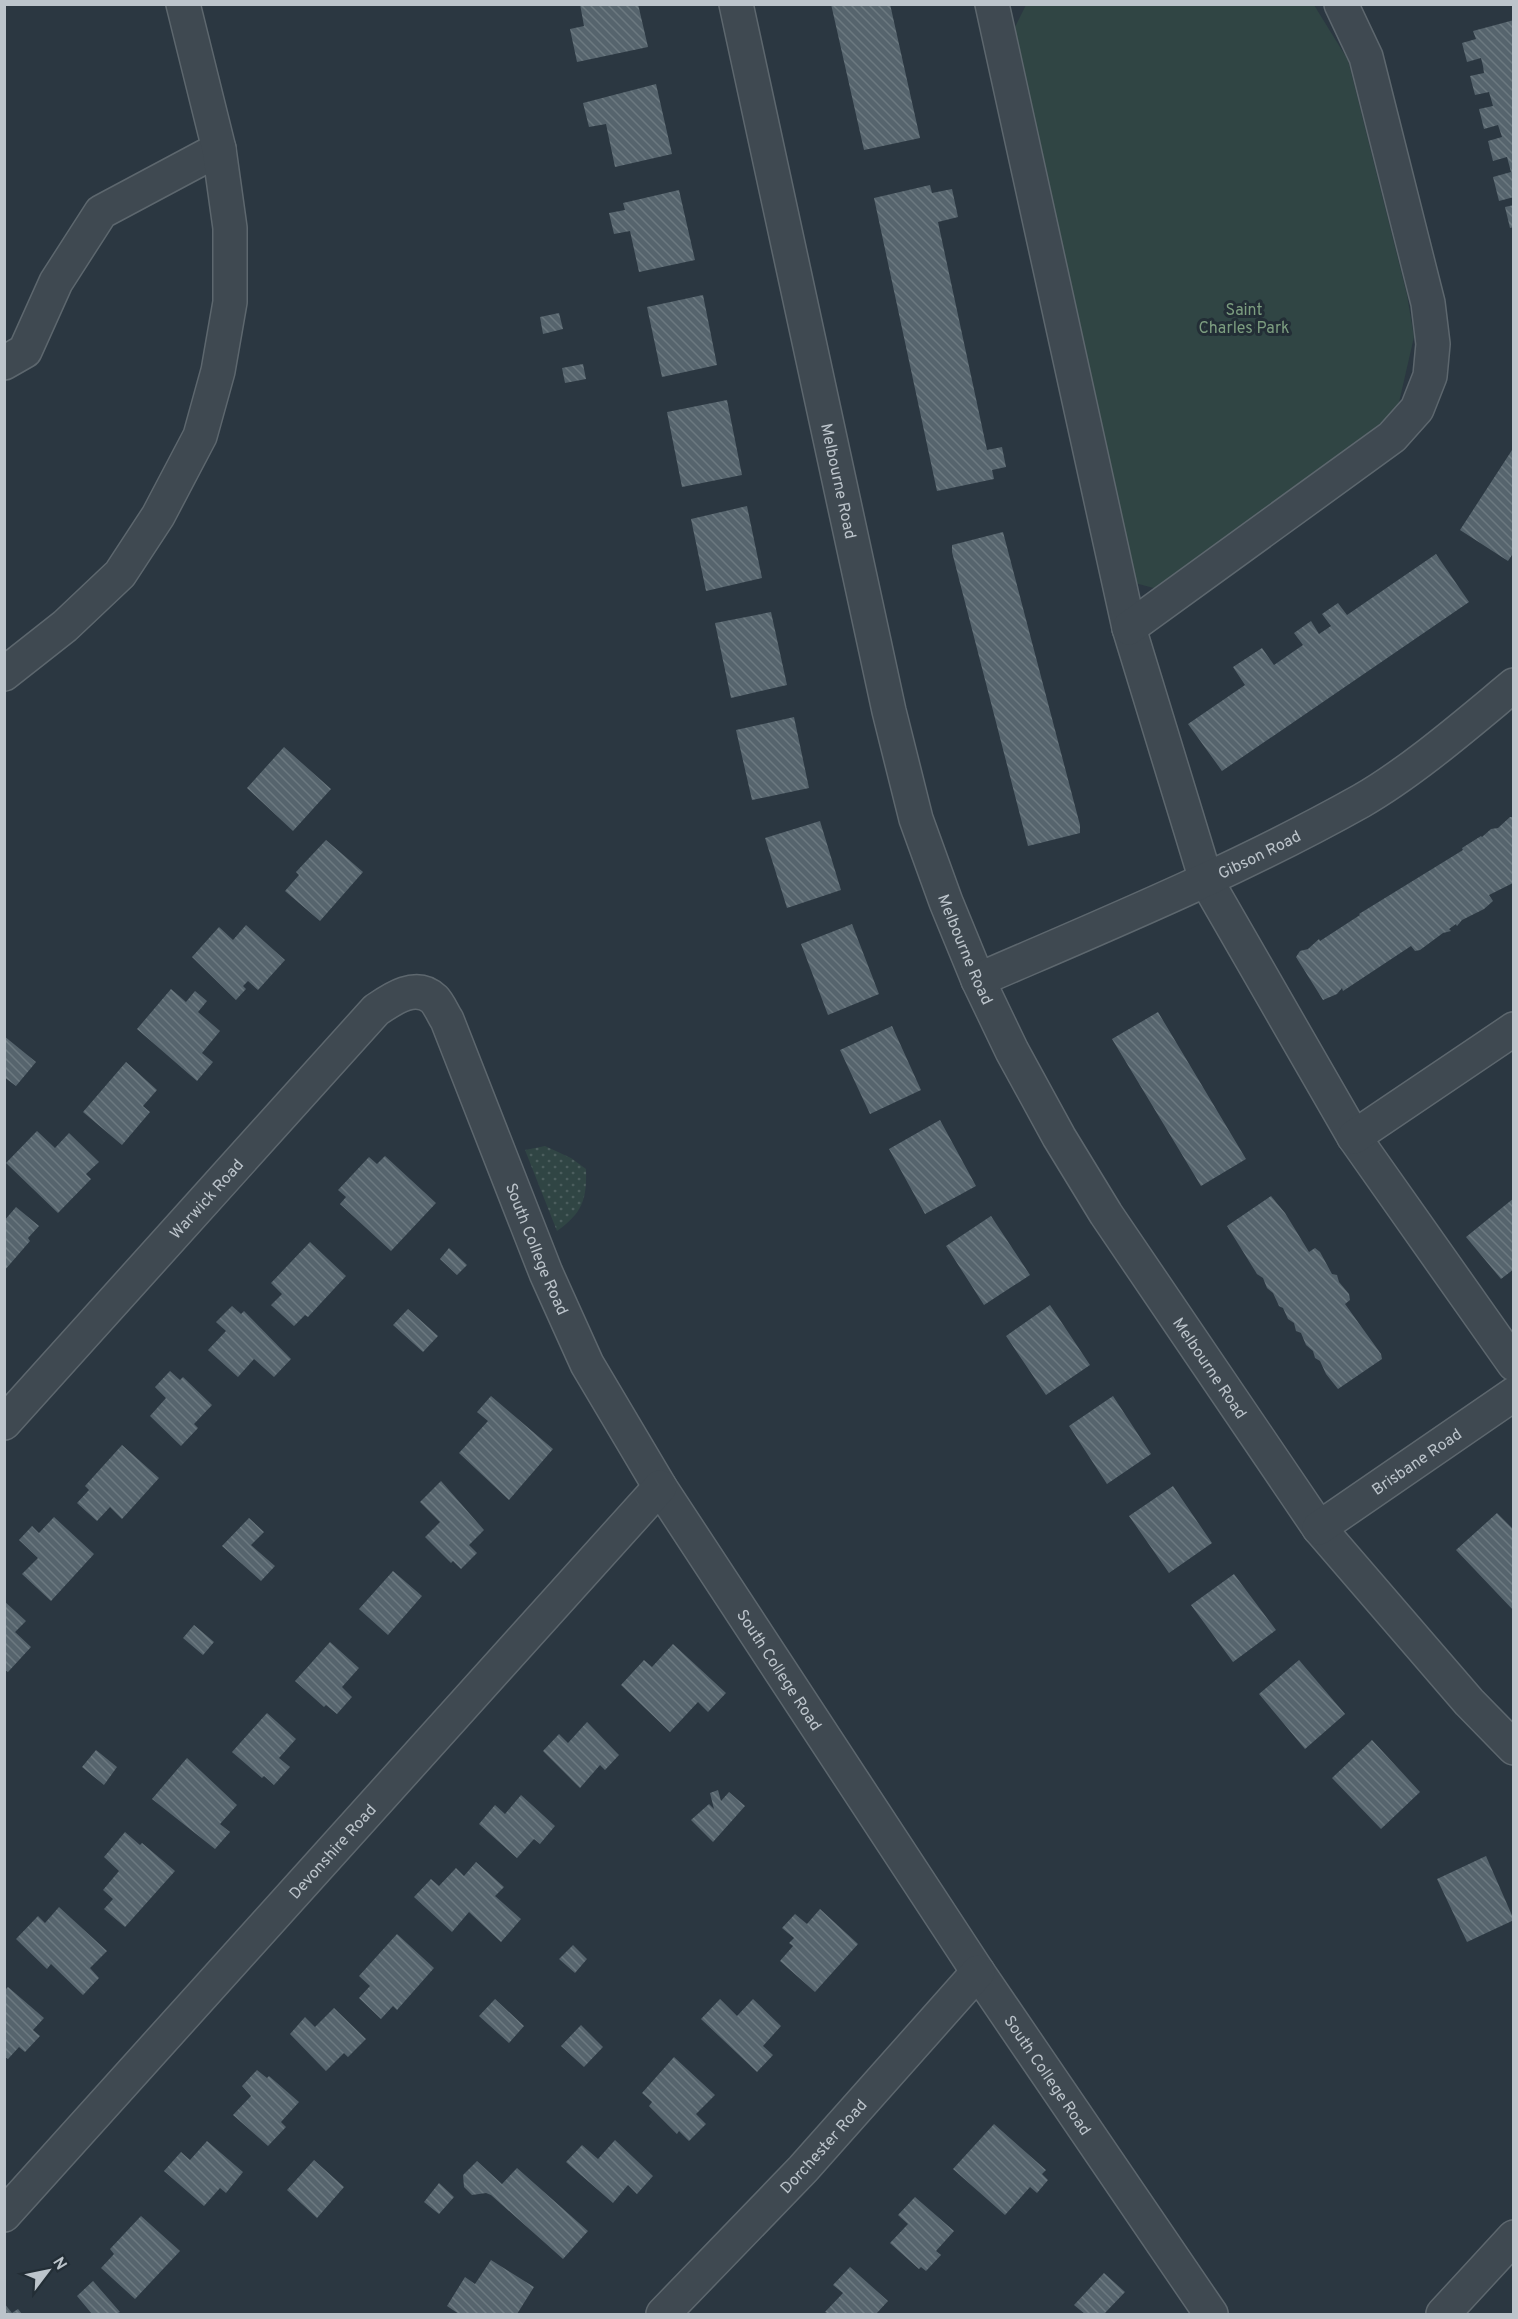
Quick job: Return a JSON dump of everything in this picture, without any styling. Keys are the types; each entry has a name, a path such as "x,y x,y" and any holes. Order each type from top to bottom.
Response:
{"street":[{"path":"4,674 65,626 120,574 158,516 200,436 218,371 231,302 230,228 219,149 183,4"},
{"name":"Melbourne Road","path":"736,4 889,711 916,819 978,980 1038,1099 1100,1204 1319,1528 1469,1702 1514,1748"},
{"path":"993,4 1130,628 1206,880 1354,1137 1514,1364"},
{"path":"1130,628 1392,437 1417,409 1430,376 1433,345 1428,303 1366,57 1341,4"},
{"path":"4,363 25,351 56,282 101,212 219,149"},
{"name":"Gibson Road","path":"978,980 1206,880 1363,800 1451,737 1514,685"},
{"name":"Warwick Road","path":"4,1423 376,1010 397,996 418,991"},
{"name":"South College Road","path":"418,991 434,998 447,1020 546,1273 587,1364 660,1487 978,1972 1211,2314"},
{"path":"1354,1137 1514,1029"},
{"name":"Brisbane Road","path":"1319,1528 1514,1394"},
{"name":"Devonshire Road","path":"4,2215 660,1487"},
{"name":"Dorchester Road","path":"663,2314 803,2169 978,1972"},
{"path":"1443,2314 1514,2237"}],"green space":[{"name":"Saint Charles Park","path":"1026,5 1314,5 1348,60 1407,295 1414,337 1397,411 1161,590 1135,583 1014,29"},
{"path":"545,1146 571,1158 586,1169 584,1197 581,1205 572,1218 557,1231 525,1150"}],"building":[{"path":"580,4 638,4 648,47 577,62 570,29 584,26"},
{"path":"831,4 890,4 920,138 864,150"},
{"path":"1514,20 1514,197 1499,201 1493,177 1511,172 1507,157 1493,161 1488,141 1502,137 1498,125 1484,129 1479,109 1493,106 1489,92 1475,95 1470,76 1484,73 1481,58 1467,62 1462,43 1476,39 1473,31"},
{"path":"656,84 672,154 615,167 606,124 589,127 583,103"},
{"path":"930,185 932,193 952,189 958,217 938,222 987,450 1002,447 1006,467 992,470 994,479 937,491 874,198"},
{"path":"679,190 695,260 639,272 630,231 614,234 609,213 625,210 623,203"},
{"path":"1514,205 1514,227 1510,228 1505,207"},
{"path":"703,295 717,365 662,377 647,307"},
{"path":"559,313 563,329 543,334 540,317"},
{"path":"583,364 586,379 565,383 562,368"},
{"path":"727,400 742,475 682,487 667,412"},
{"path":"1514,447 1514,552 1508,561 1460,530"},
{"path":"747,506 762,578 706,591 691,519"},
{"path":"1003,532 1080,825 1080,833 1028,846 952,552 952,545"},
{"path":"1436,554 1469,602 1222,771 1188,724 1245,685 1233,667 1262,648 1274,665 1303,645 1294,633 1311,621 1319,634 1331,626 1322,614 1338,603 1347,615"},
{"path":"771,612 787,685 731,698 715,623"},
{"path":"794,717 809,788 752,800 736,730"},
{"path":"284,747 331,789 293,831 247,788"},
{"path":"1510,817 1514,817 1513,883 1489,895 1493,901 1484,909 1449,929 1451,931 1443,933 1420,950 1415,951 1411,946 1343,991 1342,988 1337,994 1323,1000 1296,957 1300,951 1308,949 1319,939 1320,941 1359,914 1463,850 1462,848 1491,829 1498,828"},
{"path":"820,821 841,890 787,908 765,838"},
{"path":"326,840 363,872 320,921 285,891 299,875 296,872"},
{"path":"852,924 879,994 828,1015 801,944"},
{"path":"246,925 285,960 258,990 248,981 243,986 246,989 236,1000 192,957 219,927 233,940"},
{"path":"171,989 186,1002 195,991 207,1001 198,1012 220,1031 202,1053 213,1062 197,1081 137,1029"},
{"path":"1158,1012 1246,1159 1201,1186 1112,1039"},
{"path":"892,1026 921,1090 870,1114 840,1050"},
{"path":"4,1036 36,1062 16,1086 4,1077"},
{"path":"126,1062 157,1090 143,1106 150,1112 122,1145 83,1112"},
{"path":"940,1120 976,1186 925,1214 889,1149"},
{"path":"37,1131 55,1148 69,1133 99,1162 86,1174 91,1179 58,1213 6,1163"},
{"path":"385,1156 436,1203 391,1251 340,1204 346,1197 338,1190 369,1157 377,1164"},
{"path":"1271,1196 1285,1213 1309,1252 1315,1248 1320,1252 1332,1274 1337,1275 1339,1282 1349,1294 1350,1300 1345,1304 1381,1354 1382,1359 1338,1389 1326,1374 1320,1361 1315,1358 1313,1351 1306,1345 1301,1333 1296,1331 1294,1323 1288,1319 1283,1308 1279,1306 1263,1278 1257,1274 1227,1226"},
{"path":"1514,1198 1514,1269 1501,1279 1466,1237"},
{"path":"16,1207 39,1226 28,1238 30,1241 4,1271 4,1221"},
{"path":"991,1216 1030,1275 984,1305 946,1246"},
{"path":"310,1242 346,1276 308,1317 305,1315 294,1326 271,1305 282,1294 271,1283"},
{"path":"449,1248 467,1265 457,1275 440,1259"},
{"path":"1050,1305 1090,1365 1046,1395 1006,1336"},
{"path":"232,1306 241,1314 244,1311 291,1359 274,1377 254,1359 238,1377 208,1350 226,1331 216,1322"},
{"path":"408,1309 438,1336 423,1352 393,1325"},
{"path":"170,1371 180,1380 183,1377 212,1405 194,1424 198,1428 181,1446 150,1416 166,1398 155,1387"},
{"path":"491,1396 553,1449 509,1500 459,1453 488,1421 477,1412"},
{"path":"1113,1396 1151,1454 1107,1484 1069,1426"},
{"path":"122,1445 159,1478 122,1519 110,1507 97,1521 77,1503 89,1490 85,1486"},
{"path":"441,1481 484,1530 469,1545 477,1553 461,1569 453,1561 451,1563 425,1537 440,1522 420,1502"},
{"path":"1173,1486 1212,1543 1169,1573 1129,1516"},
{"path":"1497,1513 1514,1530 1514,1611 1456,1550"},
{"path":"54,1517 94,1554 51,1601 22,1574 38,1558 19,1540 32,1526 39,1533"},
{"path":"249,1518 264,1532 251,1545 275,1566 261,1581 222,1546"},
{"path":"393,1571 422,1596 388,1635 359,1609"},
{"path":"1234,1574 1276,1630 1233,1662 1191,1605"},
{"path":"4,1601 26,1621 15,1632 31,1647 8,1672 4,1669"},
{"path":"194,1625 214,1642 203,1655 183,1638"},
{"path":"330,1642 359,1668 342,1687 352,1697 337,1714 326,1705 324,1707 295,1681"},
{"path":"673,1644 726,1693 708,1712 698,1702 670,1732 621,1685 644,1660 652,1667"},
{"path":"1299,1660 1345,1714 1305,1749 1259,1694"},
{"path":"267,1713 296,1739 279,1758 290,1767 274,1785 264,1776 262,1778 232,1752"},
{"path":"587,1722 619,1755 605,1770 600,1765 580,1788 543,1751 559,1734 568,1743"},
{"path":"1372,1740 1420,1792 1381,1829 1332,1778"},
{"path":"96,1750 117,1767 104,1785 82,1767"},
{"path":"187,1758 237,1805 220,1824 230,1832 215,1849 152,1799"},
{"path":"718,1790 721,1801 729,1792 745,1806 713,1842 691,1820 709,1804 714,1809 710,1793"},
{"path":"521,1795 555,1826 540,1844 534,1839 517,1858 479,1824 495,1805 505,1814"},
{"path":"125,1832 175,1871 125,1927 104,1909 113,1899 103,1890 119,1871 104,1857"},
{"path":"1486,1856 1514,1920 1467,1942 1437,1879"},
{"path":"476,1862 504,1887 495,1896 521,1919 501,1942 469,1912 452,1932 414,1897 431,1879 439,1886 456,1868 464,1876"},
{"path":"59,1907 107,1951 90,1968 99,1978 83,1995 51,1964 47,1969 16,1939 38,1916 45,1923"},
{"path":"820,1909 858,1944 815,1992 780,1961 793,1946 789,1943 794,1938 782,1928 795,1914 807,1924"},
{"path":"397,1934 434,1968 397,2010 393,2006 381,2019 359,1998 370,1986 359,1976"},
{"path":"573,1945 587,1959 575,1973 559,1959"},
{"path":"8,1987 44,2018 33,2030 40,2036 25,2052 19,2047 8,2059 4,2056 4,1991"},
{"path":"495,1999 524,2026 509,2043 479,2016"},
{"path":"720,1999 737,2016 753,1999 781,2026 763,2046 773,2055 757,2072 701,2019"},
{"path":"334,2008 366,2039 348,2057 344,2053 326,2071 290,2034 305,2017 315,2027"},
{"path":"581,2025 603,2047 584,2067 561,2046"},
{"path":"674,2057 715,2095 696,2114 706,2124 689,2141 679,2131 677,2134 649,2106 652,2102 642,2093"},
{"path":"257,2070 267,2078 269,2076 299,2102 281,2122 286,2127 268,2146 233,2115 251,2096 242,2086"},
{"path":"994,2124 1046,2170 1042,2174 1048,2180 1037,2193 1030,2187 1005,2215 953,2169"},
{"path":"615,2140 653,2176 637,2194 628,2185 613,2203 566,2162 582,2145 598,2159"},
{"path":"207,2141 243,2172 226,2193 220,2188 204,2206 164,2171 181,2152 190,2160"},
{"path":"314,2160 344,2187 317,2218 287,2190"},
{"path":"477,2161 502,2184 517,2168 588,2231 563,2259 491,2195 486,2193 472,2195 464,2187 463,2175"},
{"path":"439,2183 454,2197 439,2214 424,2202"},
{"path":"915,2197 954,2231 936,2251 941,2255 926,2271 921,2267 919,2269 890,2243 908,2224 898,2215"},
{"path":"141,2216 180,2251 135,2299 101,2268 114,2254 110,2249"},
{"path":"491,2260 534,2287 517,2314 459,2314 447,2306 465,2277 475,2284"},
{"path":"850,2267 888,2301 876,2314 829,2314 825,2312 843,2293 833,2285"},
{"path":"1104,2273 1125,2292 1104,2314 1085,2314 1074,2305"},
{"path":"93,2281 120,2312 92,2314 77,2296"},
{"path":"4,2303 12,2313 18,2309 22,2314 4,2314"}]}
